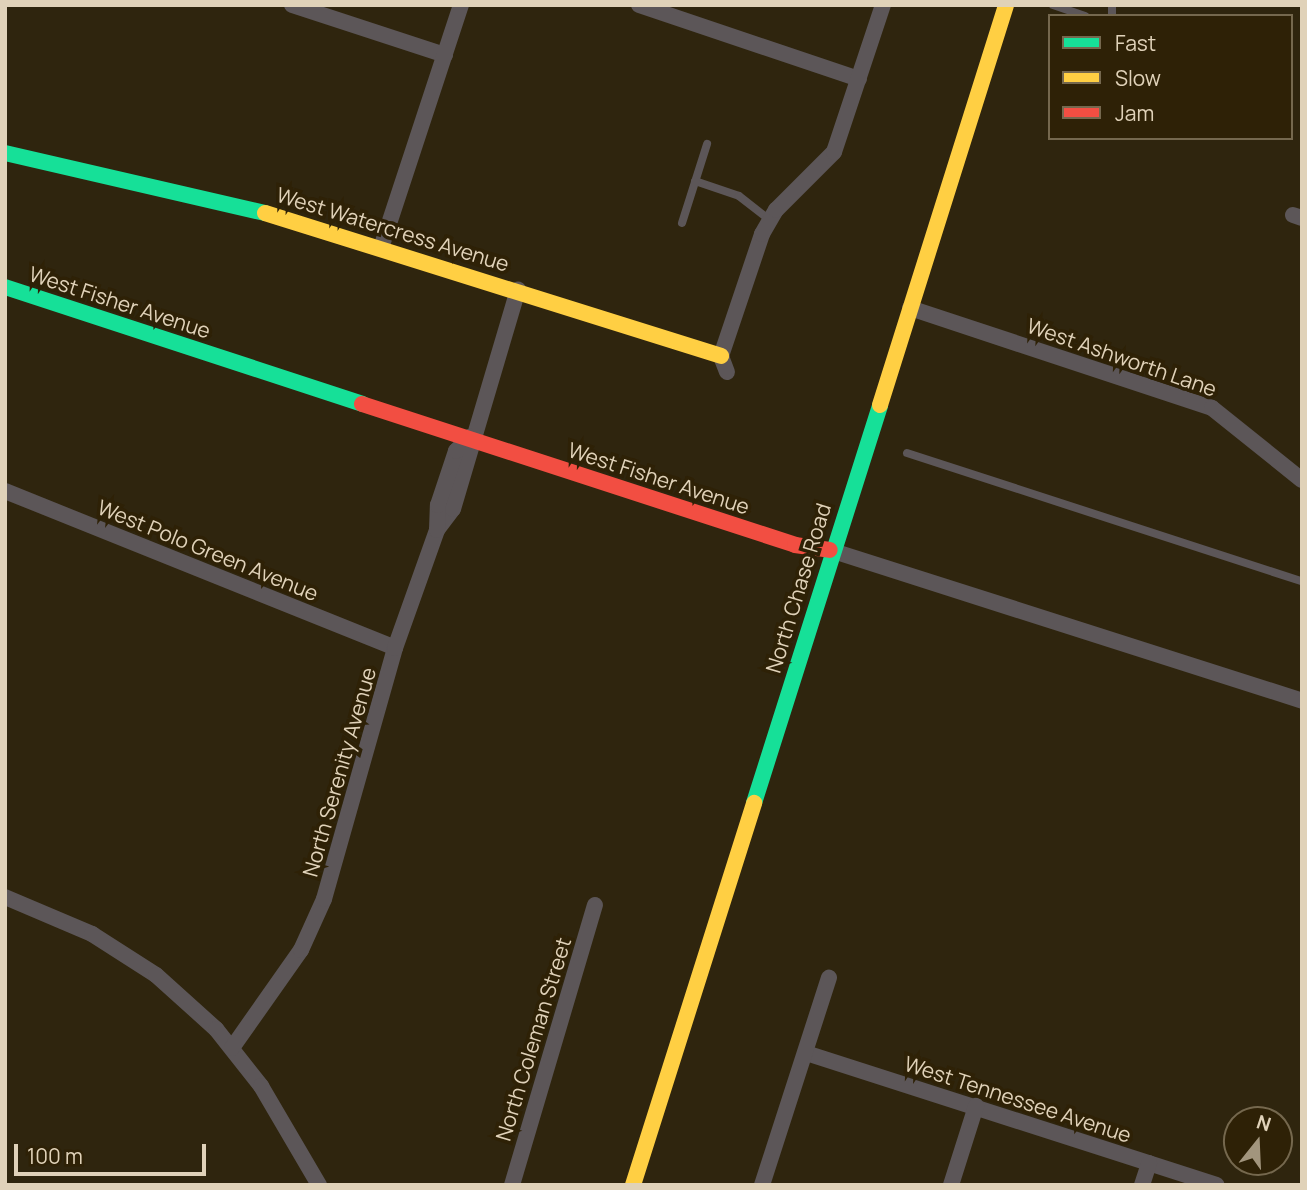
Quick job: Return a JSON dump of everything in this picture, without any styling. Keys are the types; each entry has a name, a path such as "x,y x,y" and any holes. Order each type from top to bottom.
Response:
{"street":[{"path":"292,5 445,54"},
{"path":"382,245 461,5"},
{"path":"639,5 859,79"},
{"path":"727,372 721,356 770,220 834,152 883,5"},
{"name":"North Chase Road","path":"634,1185 830,550 1006,5"},
{"name":"West Watercress Avenue","path":"5,153 143,189 304,221 721,356"},
{"name":"West Fisher Avenue","path":"5,287 795,545 830,550 1302,701"},
{"name":"North Serenity Avenue","path":"232,1048 301,950 324,899 395,648 437,530 453,509 471,455 470,437 519,289"},
{"name":"West Ashworth Lane","path":"910,308 1212,408 1302,480"},
{"name":"West Polo Green Avenue","path":"5,491 395,648"},
{"path":"5,897 92,934 156,975 232,1048 319,1185"},
{"name":"North Coleman Street","path":"512,1185 595,905"},
{"path":"762,1185 829,978"},
{"name":"West Tennessee Avenue","path":"806,1053 1216,1185"},
{"path":"951,1185 976,1106"},
{"path":"1142,1185 1149,1163"}],"lane":[{"path":"1053,5 1079,14"},
{"path":"682,223 706,144"},
{"path":"695,181 739,196 770,220"},
{"path":"907,453 1302,581"}],"traffic: fast":[{"path":"5,153 265,213"},
{"path":"5,287 362,404"},
{"path":"754,803 880,405"}],"traffic: slow":[{"path":"880,405 1006,5"},
{"path":"265,213 721,356"},
{"path":"633,1185 754,803"}],"traffic: jam":[{"path":"362,404 795,545 830,550"}]}
